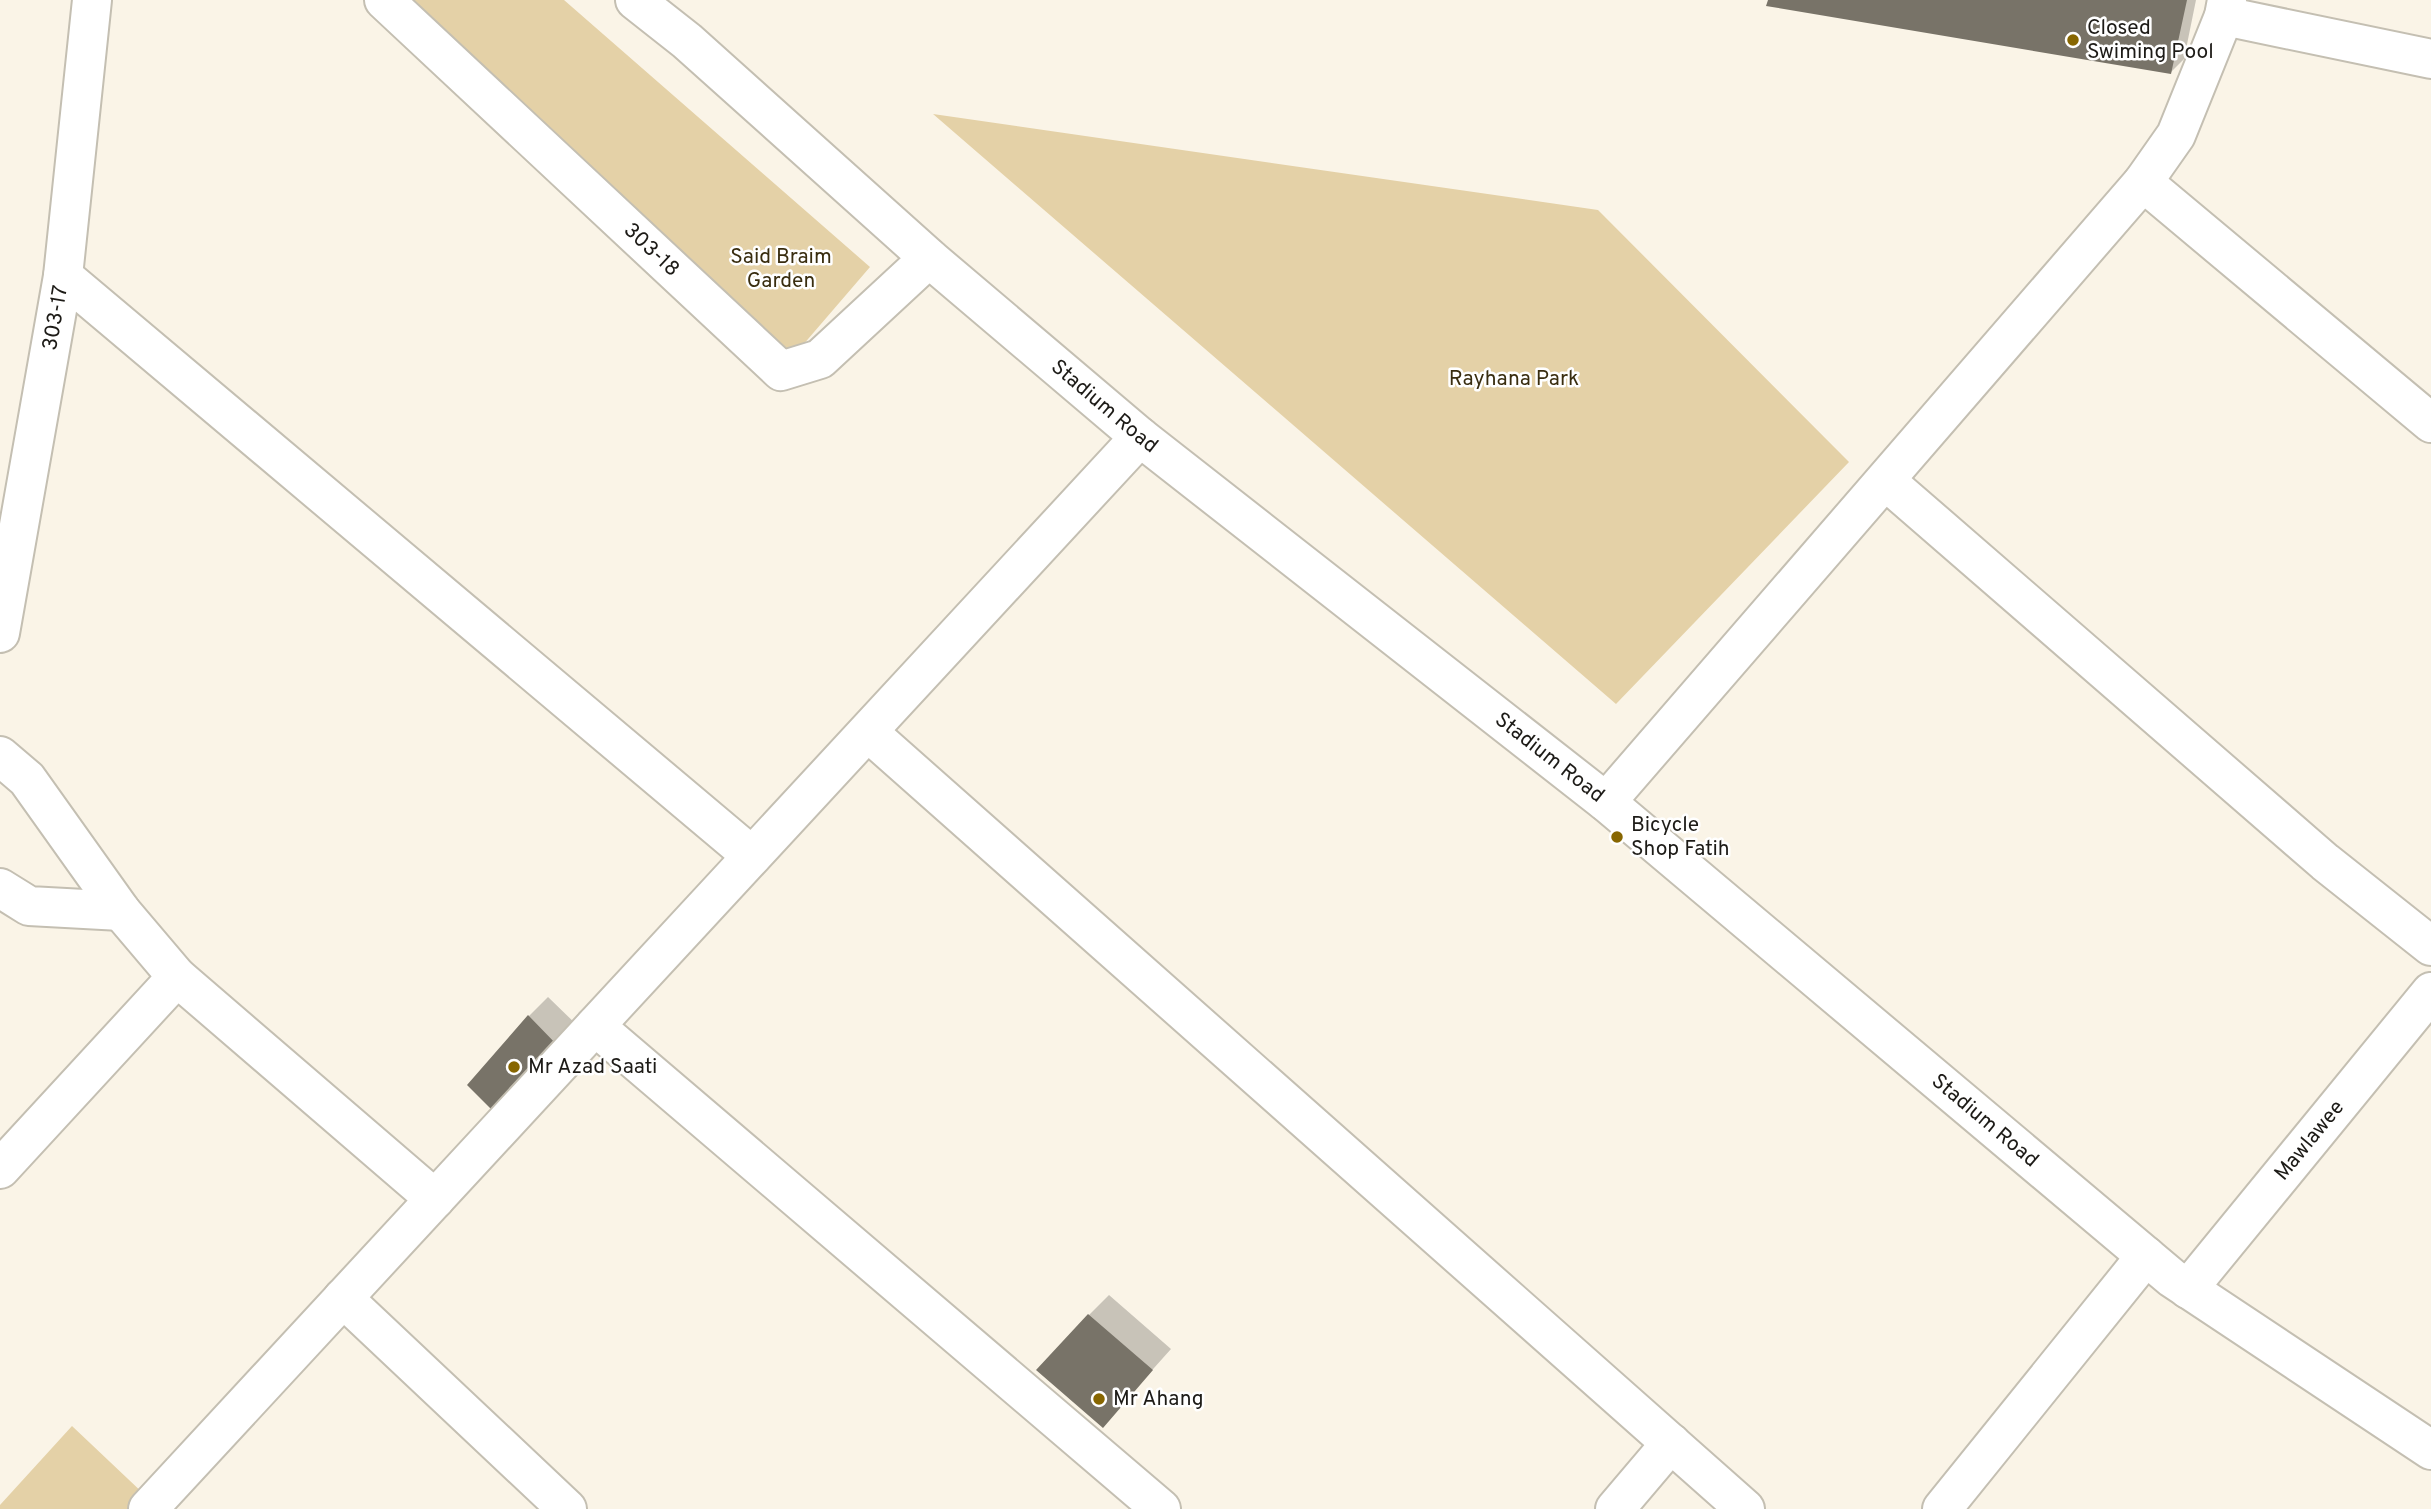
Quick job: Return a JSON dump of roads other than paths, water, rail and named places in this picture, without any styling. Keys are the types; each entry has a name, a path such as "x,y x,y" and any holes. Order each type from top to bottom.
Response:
{"street":[{"name":"303-17","path":"0,633 63,276 92,0"},
{"name":"303-18","path":"384,0 781,371 820,359 929,258"},
{"path":"635,0 687,41"},
{"path":"648,0 687,41"},
{"path":"1606,802 2143,182 2176,135 2225,8 2431,59"},
{"name":"Stadium Road","path":"687,41 929,258 1140,437 1606,802 2146,1256 2188,1289 2431,1450"},
{"path":"2143,182 2416,398 2431,423"},
{"path":"63,276 752,856"},
{"path":"148,1509 1140,437"},
{"path":"1886,481 2325,862 2431,946"},
{"path":"868,732 1745,1509"},
{"path":"0,757 27,779 121,911 177,977 435,1199"},
{"path":"0,888 29,906 121,911"},
{"path":"0,1169 177,977"},
{"name":"Mawlawee","path":"2188,1289 2431,992"},
{"path":"595,1026 1161,1509"},
{"path":"1942,1509 2146,1256"},
{"path":"343,1298 567,1509"},
{"path":"1615,1509 1671,1443"}],"place":[{"name":"Closed Swiming Pool","path":"2073,40"},
{"name":"Bicycle Shop Fatih","path":"1617,837"},
{"name":"Mr Azad Saati","path":"514,1067"},
{"name":"Mr Ahang","path":"1099,1399"}],"park label":[{"name":"Said Braim Garden","path":"781,269"},
{"name":"Rayhana Park","path":"1514,379"}]}
